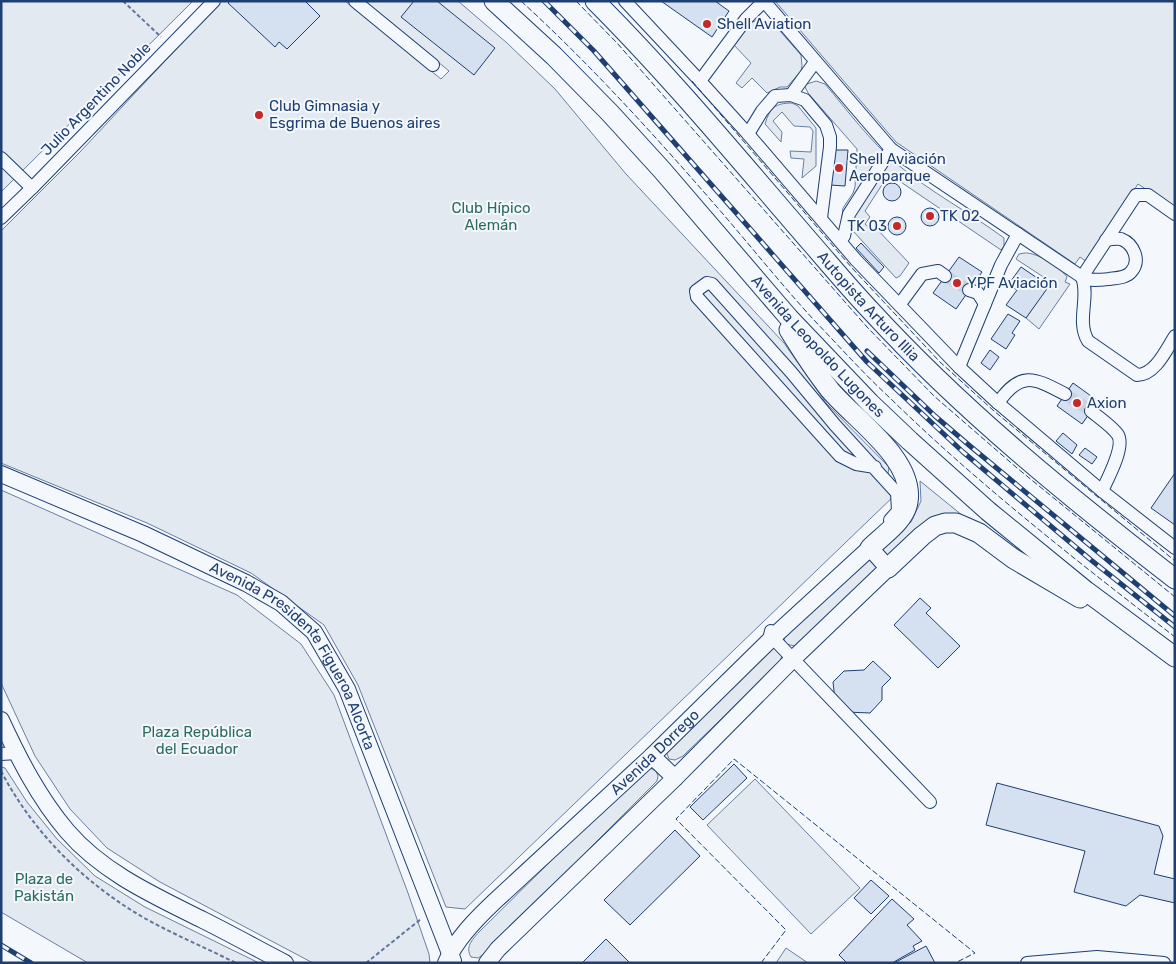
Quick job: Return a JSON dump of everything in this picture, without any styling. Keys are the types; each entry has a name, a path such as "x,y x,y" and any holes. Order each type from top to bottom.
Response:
{"highway":[{"name":"Avenida Leopoldo Lugones","path":"494,1 554,56 610,113 662,170 789,318 870,403 910,441 1022,538 1086,591 1175,657"},
{"name":"Autopista Arturo Illia","path":"595,1 663,72 872,312 931,372 998,434 1175,579"},
{"path":"759,283 811,365 839,400 888,449 905,476 909,488 908,502 904,514 870,548"},
{"path":"888,568 935,526 944,523 956,523 978,533 1014,559 1148,638"}],"main road":[{"name":"Avenida Presidente Figueroa Alcorta","path":"1,474 143,534 246,583 281,603 314,632 347,689 450,960"},
{"path":"487,963 498,949 888,568 870,548"},
{"name":"Avenida Dorrego","path":"450,960 481,914 652,756 773,637 870,548"},
{"path":"1,720 9,754 67,831 102,864 146,891 284,963"},
{"path":"652,756 675,778"}],"street":[{"name":"Julio Argentino Noble","path":"1,218 214,1"},
{"path":"355,1 433,64"},
{"path":"625,1 748,134 856,260 959,366 1102,491 1175,548"},
{"path":"700,81 746,19 764,1 891,149 1088,280 1124,276 1131,273 1136,258 1133,249 1127,242 1120,239 1106,240"},
{"path":"790,95 815,62"},
{"path":"748,134 768,102 775,96 790,95 805,100 826,125 830,137 821,218"},
{"path":"840,241 844,236 849,214 891,149"},
{"path":"1,158 32,188"},
{"path":"1175,214 1148,195 1136,195 1082,277 1085,288 1084,335 1088,341 1137,375 1148,373 1153,368 1175,336"},
{"path":"959,366 1001,265 1018,234"},
{"path":"900,304 922,274 938,271 946,276"},
{"path":"875,468 856,464 840,456 697,297 696,291 707,283 712,284 791,372 835,425 875,468 897,493 898,511 884,528 770,633 930,802"},
{"path":"969,290 978,293 985,304"},
{"path":"998,402 1019,382 1026,379 1032,379 1065,394"},
{"path":"1091,411 1118,434 1120,442 1118,453 1102,491"},
{"path":"1027,963 1081,958 1164,963"}],"path":[{"path":"123,1 170,46"},
{"path":"366,963 387,948 432,909"}],"green space":[{"path":"1,1 193,1 1,192"},
{"name":"Club Hípico Alemán","path":"221,1 345,1 441,79 449,71 364,1 458,1 507,43 555,89 626,174 784,343 826,403 889,467 888,474 882,482 897,493 465,909 446,907 358,685 324,625 251,573 147,523 1,463 1,231 81,151"},
{"path":"775,1 1175,1 1175,208 1138,184 1087,262 1080,257 1075,264 896,142"},
{"path":"759,20 772,22 801,55 801,71 787,87 780,87 767,93 752,78 742,88 736,83 751,63 732,43 748,23"},
{"path":"816,81 825,84 868,136 897,164 923,184 1004,238 1004,246 1001,250 889,174 865,211 870,217 865,224 872,230 875,227 909,263 900,276 896,278 854,232 841,225 843,208 855,187 857,149 808,93 804,85"},
{"path":"792,103 798,106 816,128 816,166 802,178 804,159 791,158 790,151 811,152 813,131 810,127 794,126 782,112 773,121 782,132 781,142 765,124 771,110 777,105"},
{"path":"1019,254 1035,255 1054,265 1067,277 1065,282 1070,284 1039,329 1026,318 1051,282 1016,259"},
{"path":"920,481 968,520 960,517 795,646 786,644 784,639 786,634 911,522 921,501"},
{"name":"Plaza República del Ecuador","path":"1,490 237,595 301,644 334,695 408,893 429,954 430,963 313,963 160,882 107,848 70,809 35,756 1,683"},
{"path":"773,646 782,655 780,662 683,756 675,760 669,759 666,751"},
{"name":"Plaza de Pakistán","path":"1,767 5,768 27,802 57,839 95,876 145,907 259,963 88,963 1,912"},
{"path":"650,768 656,771 657,781 484,954 478,958 471,957 469,947 479,932 643,770"},
{"path":"755,779 860,888 811,934 707,825"},
{"path":"786,948 808,963 776,963"}],"building":[{"path":"230,1 305,1 320,16 287,49 279,42 275,47 228,3"},
{"path":"414,1 437,1 495,48 474,75 401,17"},
{"name":"Shell Aviation","path":"661,1 715,1 729,11 712,37"},
{"name":"Shell Aviación Aeroparque","path":"833,150 848,150 845,186 830,185"},
{"path":"892,183 898,186 901,192 898,198 892,201 886,198 883,192 886,186"},
{"name":"TK 02","path":"926,208 934,208 939,213 937,224 926,226 921,221 921,213"},
{"name":"TK 03","path":"897,217 903,220 906,226 903,232 897,235 891,232 888,226 891,220"},
{"path":"861,243 884,267 879,273 856,248"},
{"name":"YPF Aviación","path":"959,257 982,272 956,309 933,293"},
{"path":"1021,267 1049,286 1026,318 1006,305 1017,290 1008,285"},
{"path":"1008,314 1020,321 1012,333 1015,335 1006,349 991,339"},
{"path":"990,350 999,357 990,370 981,363"},
{"name":"Axion","path":"1073,383 1098,401 1082,424 1057,406"},
{"path":"1063,433 1077,445 1072,454 1056,441"},
{"path":"1085,448 1097,457 1092,464 1079,455"},
{"path":"1175,473 1175,525 1151,508"},
{"path":"920,598 931,608 926,613 960,646 938,668 894,625"},
{"path":"873,661 891,678 882,687 882,700 870,713 846,712 835,700 833,682 844,671 864,670"},
{"path":"734,764 747,778 703,820 690,807"},
{"path":"997,783 1159,826 1163,836 1154,874 1175,879 1175,903 1140,895 1126,906 1074,892 1085,851 986,825"},
{"path":"675,830 700,856 630,925 604,900"},
{"path":"871,880 889,896 871,914 854,898"},
{"path":"892,899 914,919 907,925 922,941 913,946 915,950 892,963 847,963 839,955"},
{"path":"606,939 630,963 582,963"},
{"path":"926,946 935,963 894,963"}],"tunnel":[{"path":"945,276 969,290"},
{"path":"1065,394 1091,411"}],"railway":[{"path":"544,1 594,51 867,362 963,452 1091,560 1175,627"},
{"path":"867,351 935,416 1175,616"},
{"path":"1,945 31,963"}],"fence":[{"path":"521,1 625,104 699,186 801,306 880,388 993,492 1175,637"},
{"path":"576,1 617,43 867,327 934,396 1017,468 1175,597"},
{"path":"692,81 852,268 940,362 994,411 1175,561"},
{"path":"761,963 786,930 676,819 734,759 975,953 955,963"}],"place":[{"name":"Shell Aviation","path":"707,24"},
{"name":"Club Gimnasia y Esgrima de Buenos aires","path":"259,115"},
{"name":"Shell Aviación Aeroparque","path":"839,168"},
{"name":"TK 02","path":"930,216"},
{"name":"TK 03","path":"897,226"},
{"name":"YPF Aviación","path":"957,283"},
{"name":"Axion","path":"1077,403"}]}
